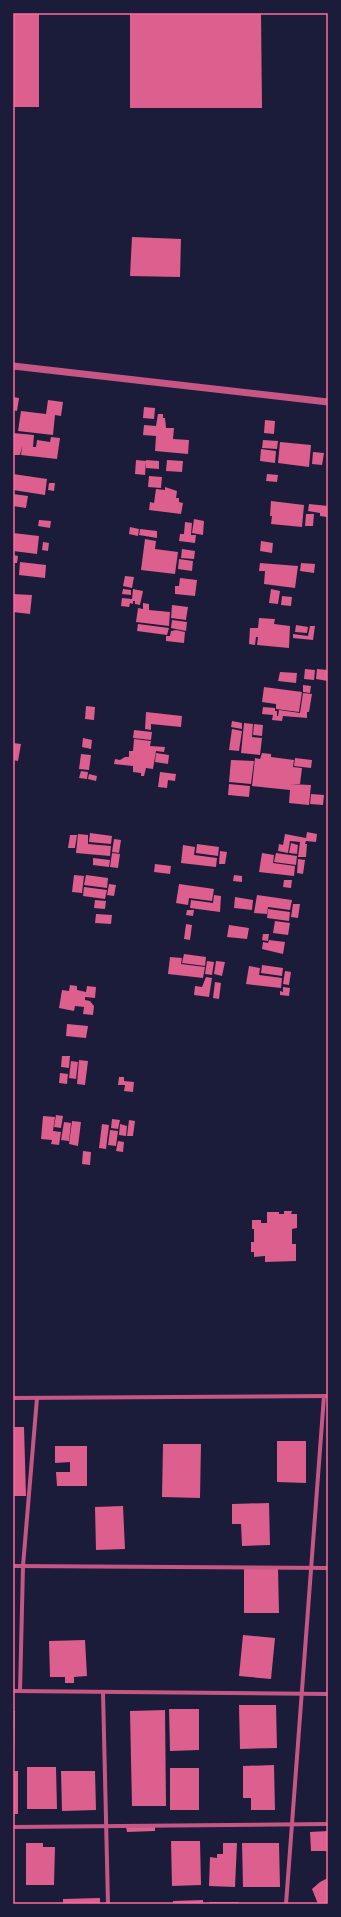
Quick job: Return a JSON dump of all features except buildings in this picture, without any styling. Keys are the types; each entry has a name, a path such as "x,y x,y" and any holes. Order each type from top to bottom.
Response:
{"street":[{"path":"13,366 328,402"},
{"path":"13,1398 326,1396 311,1567 286,1904"},
{"path":"20,1691 23,1566 37,1398"},
{"path":"13,1566 328,1568"},
{"path":"13,1691 328,1694"},
{"path":"103,1692 108,1904"},
{"path":"13,1827 106,1824 328,1824"}]}
